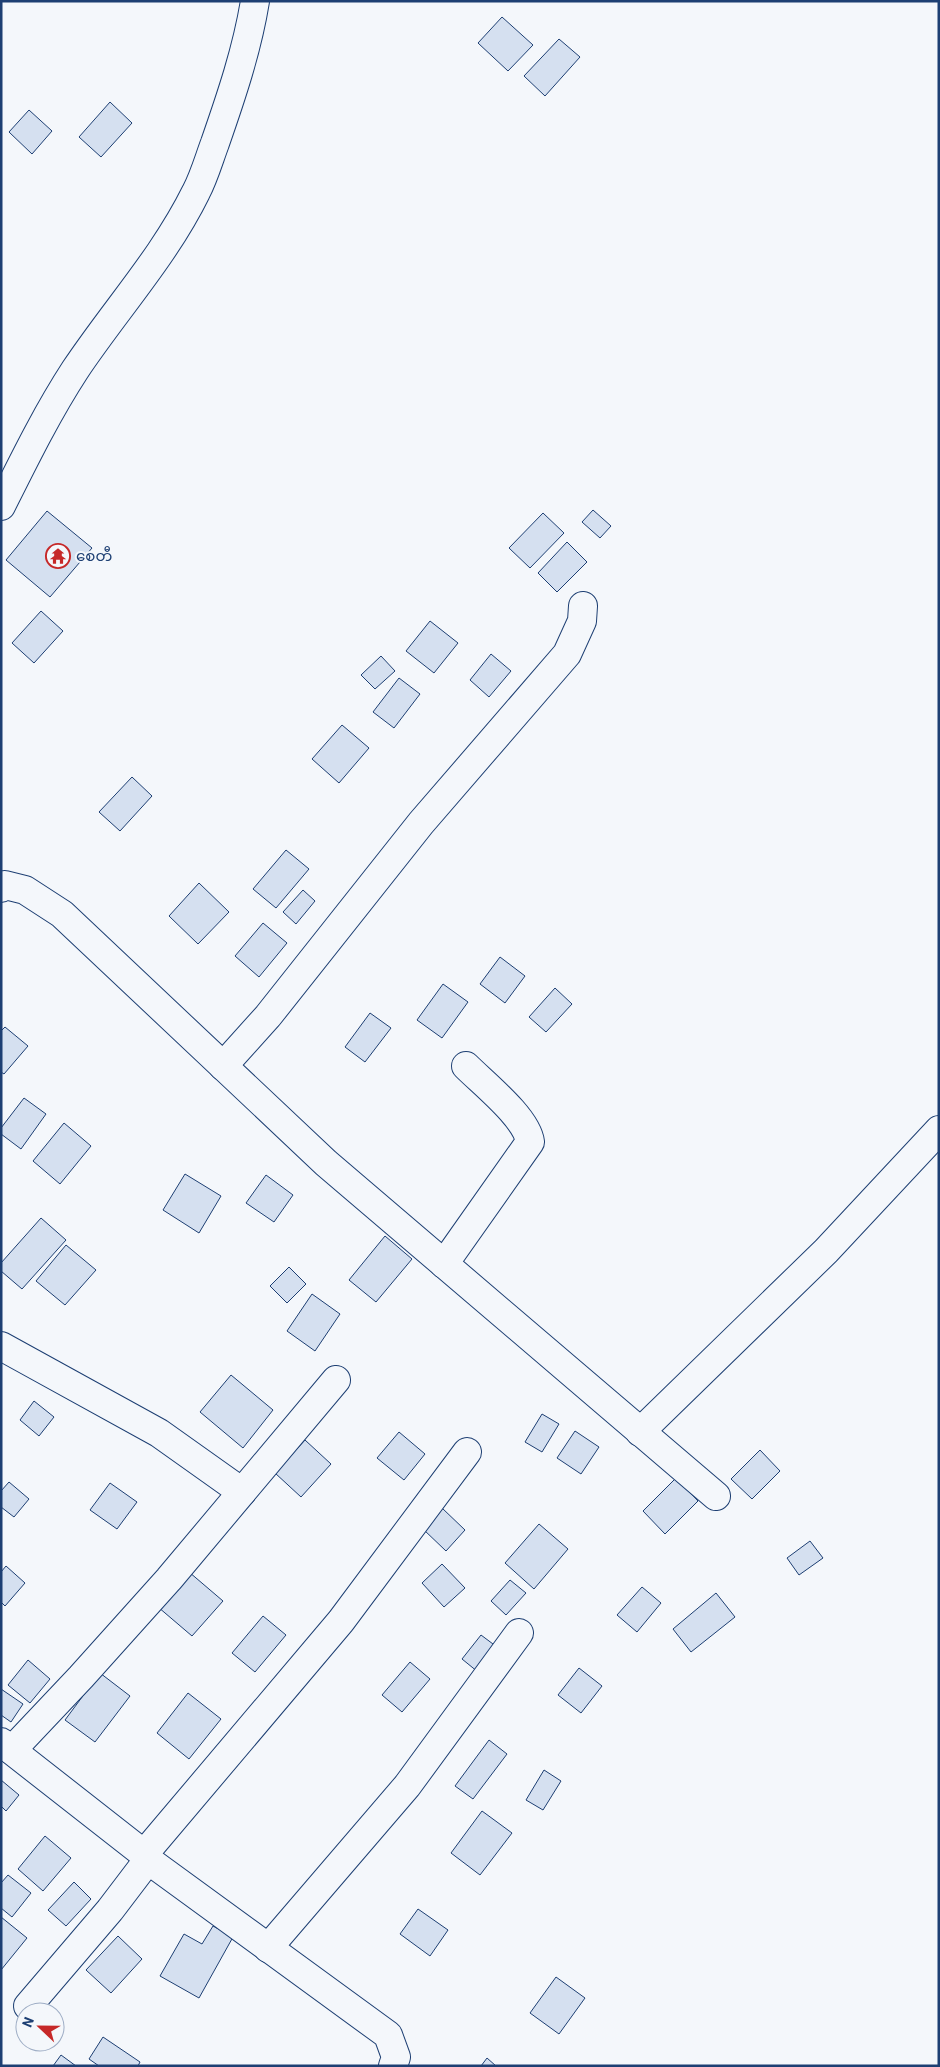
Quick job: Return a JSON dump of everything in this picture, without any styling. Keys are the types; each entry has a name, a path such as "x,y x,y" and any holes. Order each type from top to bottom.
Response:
{"street":[{"path":"1,506 33,442 75,371 122,302 163,250 197,190 229,102 250,28 254,1"},
{"path":"223,1066 268,1016 421,823 567,654 582,622 583,606"},
{"path":"3,883 24,890 62,914 326,1163 716,1496"},
{"path":"444,1264 530,1142 529,1133 502,1101 466,1066"},
{"path":"640,1432 826,1252 939,1130"},
{"path":"1,1346 159,1433 242,1492"},
{"path":"336,1380 157,1593 6,1746 146,1857 388,2035 396,2057 393,2066"},
{"path":"31,2002 110,1910 146,1857 341,1621 467,1452"},
{"path":"268,1948 407,1786 519,1633"}],"building":[{"path":"502,17 533,45 508,71 478,43"},
{"path":"559,39 580,57 545,96 524,76"},
{"path":"110,102 132,123 101,157 79,137"},
{"path":"29,110 52,131 32,154 9,132"},
{"path":"593,510 611,526 600,538 582,522"},
{"path":"47,511 92,548 50,597 6,560"},
{"path":"543,513 564,533 530,568 509,548"},
{"path":"567,542 587,562 557,592 538,573"},
{"path":"41,611 63,631 34,663 12,643"},
{"path":"430,621 458,643 434,673 406,651"},
{"path":"491,654 511,671 489,697 470,680"},
{"path":"381,656 395,671 375,689 361,675"},
{"path":"399,678 420,694 394,728 373,712"},
{"path":"342,725 369,748 339,783 312,759"},
{"path":"132,777 152,796 120,831 99,812"},
{"path":"286,850 309,869 276,908 253,889"},
{"path":"199,883 229,912 198,944 169,916"},
{"path":"303,890 315,901 296,924 283,912"},
{"path":"263,923 287,943 259,977 235,956"},
{"path":"500,957 525,976 505,1003 480,984"},
{"path":"443,984 468,1002 442,1038 417,1020"},
{"path":"555,988 572,1004 546,1032 529,1017"},
{"path":"370,1013 391,1028 365,1062 345,1047"},
{"path":"5,1027 28,1046 4,1074 1,1072 1,1031"},
{"path":"24,1098 46,1114 21,1149 1,1134 1,1128"},
{"path":"64,1123 91,1146 60,1184 33,1161"},
{"path":"185,1174 221,1196 199,1233 163,1210"},
{"path":"266,1175 293,1195 274,1222 246,1203"},
{"path":"41,1218 66,1240 22,1289 1,1271 1,1263"},
{"path":"385,1236 412,1259 376,1302 349,1280"},
{"path":"66,1245 96,1270 65,1305 36,1281"},
{"path":"289,1267 306,1284 287,1303 270,1286"},
{"path":"312,1294 340,1314 315,1351 287,1331"},
{"path":"231,1375 273,1410 243,1448 200,1412"},
{"path":"34,1401 54,1417 39,1436 20,1420"},
{"path":"542,1414 559,1424 542,1452 525,1442"},
{"path":"575,1431 599,1447 581,1474 557,1458"},
{"path":"399,1432 425,1454 404,1480 377,1458"},
{"path":"305,1440 331,1464 301,1497 275,1473"},
{"path":"760,1450 780,1471 752,1499 731,1479"},
{"path":"676,1478 698,1501 665,1534 643,1511"},
{"path":"9,1482 29,1499 14,1517 1,1507 1,1491"},
{"path":"110,1483 137,1502 117,1529 90,1510"},
{"path":"442,1508 465,1530 446,1551 423,1529"},
{"path":"539,1524 568,1549 534,1589 505,1563"},
{"path":"810,1541 823,1558 799,1575 787,1558"},
{"path":"442,1564 465,1588 444,1607 422,1583"},
{"path":"6,1566 25,1583 5,1606 1,1602 1,1572"},
{"path":"189,1572 223,1601 192,1636 158,1607"},
{"path":"510,1580 526,1593 506,1615 491,1601"},
{"path":"642,1587 661,1603 637,1632 617,1615"},
{"path":"716,1593 735,1617 691,1652 673,1629"},
{"path":"263,1616 286,1635 255,1672 232,1653"},
{"path":"481,1635 497,1647 478,1672 462,1659"},
{"path":"28,1660 50,1679 30,1703 8,1685"},
{"path":"410,1662 430,1679 402,1712 382,1695"},
{"path":"579,1668 602,1686 581,1713 558,1695"},
{"path":"100,1673 130,1696 95,1742 65,1720"},
{"path":"1,1689 23,1704 11,1722 1,1715"},
{"path":"188,1693 221,1719 189,1759 157,1733"},
{"path":"489,1740 507,1754 473,1799 455,1786"},
{"path":"544,1770 561,1781 543,1810 526,1800"},
{"path":"1,1780 19,1795 6,1811 1,1806"},
{"path":"482,1811 512,1833 480,1875 451,1853"},
{"path":"45,1836 71,1858 43,1891 18,1869"},
{"path":"8,1875 31,1893 12,1917 1,1908 1,1883"},
{"path":"74,1882 91,1899 66,1926 48,1910"},
{"path":"418,1909 448,1930 430,1956 400,1934"},
{"path":"1,1917 27,1938 1,1970"},
{"path":"213,1926 233,1937 199,1998 160,1976 184,1934 202,1944"},
{"path":"118,1936 142,1959 111,1993 86,1970"},
{"path":"556,1977 585,1998 559,2034 530,2013"},
{"path":"103,2037 140,2062 138,2066 99,2066 89,2059"},
{"path":"61,2055 76,2066 53,2066"},
{"path":"487,2058 496,2066 481,2066"}],"place":[{"name":"စေတီ","path":"58,556"}]}
